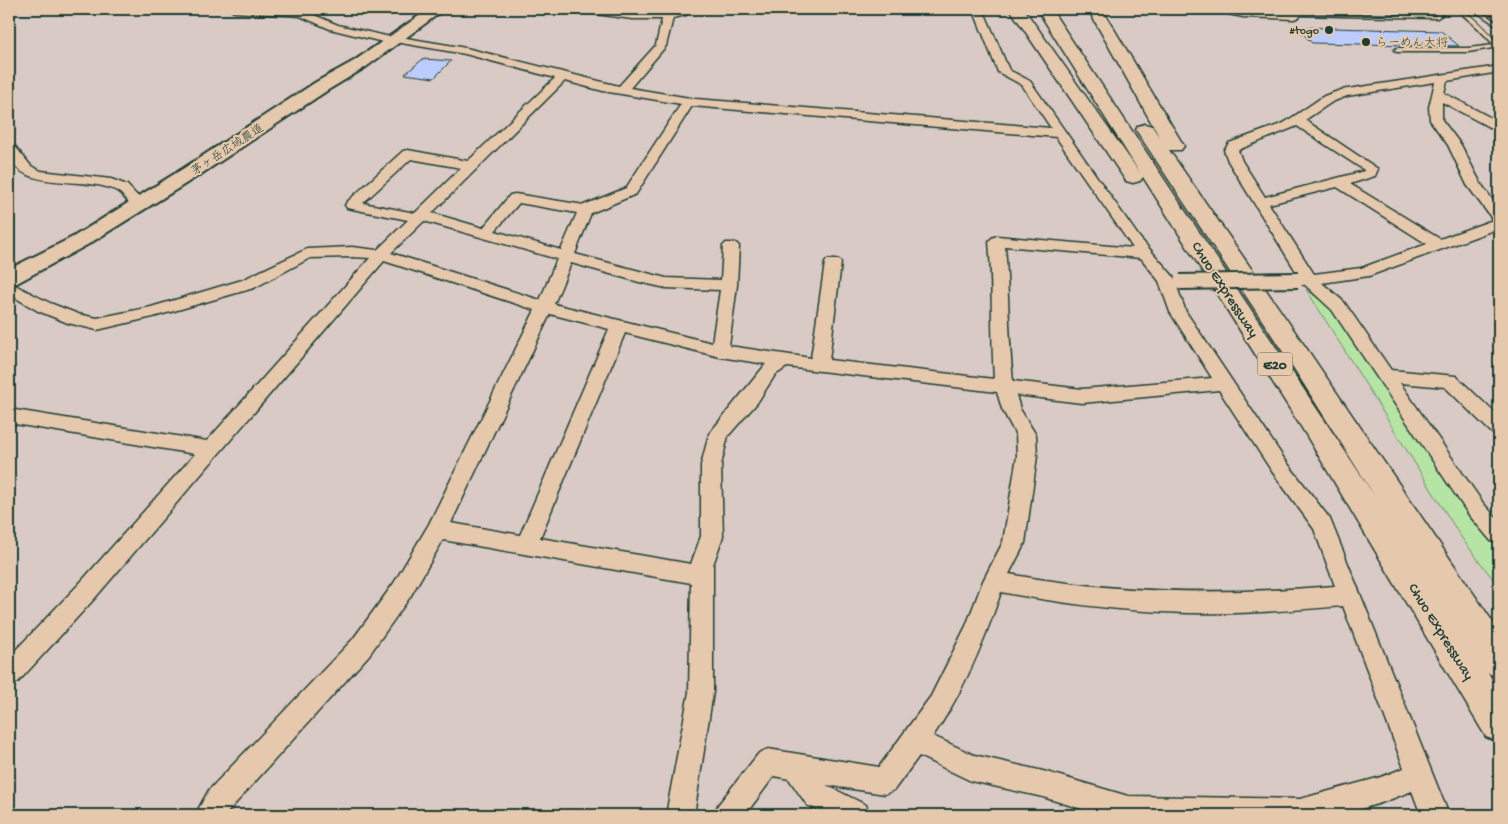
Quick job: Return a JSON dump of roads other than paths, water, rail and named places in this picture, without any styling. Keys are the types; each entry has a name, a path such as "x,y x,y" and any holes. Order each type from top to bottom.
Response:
{"highway":[{"path":"1017,9 1112,148 1315,426"},
{"name":"Chuo Expressway","path":"1044,9 1315,426 1499,724"},
{"name":"Chuo Expressway","path":"1063,9 1300,358 1499,661"},
{"path":"1094,9 1177,151 1234,241 1300,358"},
{"path":"1223,9 1242,12 1289,11"}],"street":[{"path":"234,9 302,13 334,27 393,40 466,51 622,90 689,102 1060,133"},
{"name":"茅ヶ岳広域農道","path":"9,278 80,241 139,205 322,86 360,64 438,9"},
{"path":"581,9 608,14 668,16 682,13 685,9"},
{"path":"978,9 1004,72 1026,83 1145,254 1173,281 1178,312 1278,465 1323,525 1435,815"},
{"path":"622,90 662,46 668,16"},
{"path":"1499,69 1345,93 1328,99 1288,126 1234,146 1231,150 1235,162 1262,202 1304,280 1338,306 1476,509 1499,534"},
{"path":"9,674 87,591 381,255 563,76"},
{"path":"1442,78 1435,107 1436,120 1454,144 1474,185 1499,219"},
{"path":"1438,95 1493,124 1499,123"},
{"path":"487,232 515,198 585,210 631,191 689,102"},
{"path":"1262,202 1362,177 1370,172 1371,169 1296,120"},
{"path":"9,148 26,169 38,175 106,182 122,188 139,205"},
{"path":"471,166 408,154 352,205 420,216 487,232 565,258 666,283 729,285"},
{"path":"1339,183 1440,246"},
{"path":"209,815 219,800 361,646 402,590 437,530 545,307 585,210"},
{"path":"1173,281 1304,280 1364,273 1499,223"},
{"path":"728,815 768,762 885,781 940,705 977,628 994,581 1014,543 1027,456 1026,435 1011,409 1004,387 997,241 1145,254"},
{"path":"720,351 729,285 731,246"},
{"path":"9,287 44,307 74,319 97,324 153,312 248,284 307,254 352,252 381,255 545,307 619,326 720,351 784,361 1082,396 1224,383"},
{"path":"819,365 833,263"},
{"path":"526,545 619,326"},
{"path":"680,815 701,692 702,565 712,536 711,465 718,434 750,398 769,371 784,361"},
{"path":"1386,376 1450,381 1499,428"},
{"path":"9,416 211,449"},
{"path":"1465,492 1499,517"},
{"path":"437,530 702,575"},
{"path":"994,581 1050,592 1164,602 1236,603 1350,595"},
{"path":"914,740 970,768 1043,784 1128,810 1300,813 1381,790 1420,775"},
{"path":"796,766 817,795 856,815"}],"lane":[{"path":"1289,11 1438,17 1440,15 1434,9"},
{"path":"1397,50 1468,50 1498,46 1479,26 1458,9"},
{"path":"1474,9 1499,26"}],"place":[{"name":"#togo","path":"1329,30"},
{"name":"らーめん大将","path":"1366,42"}]}
